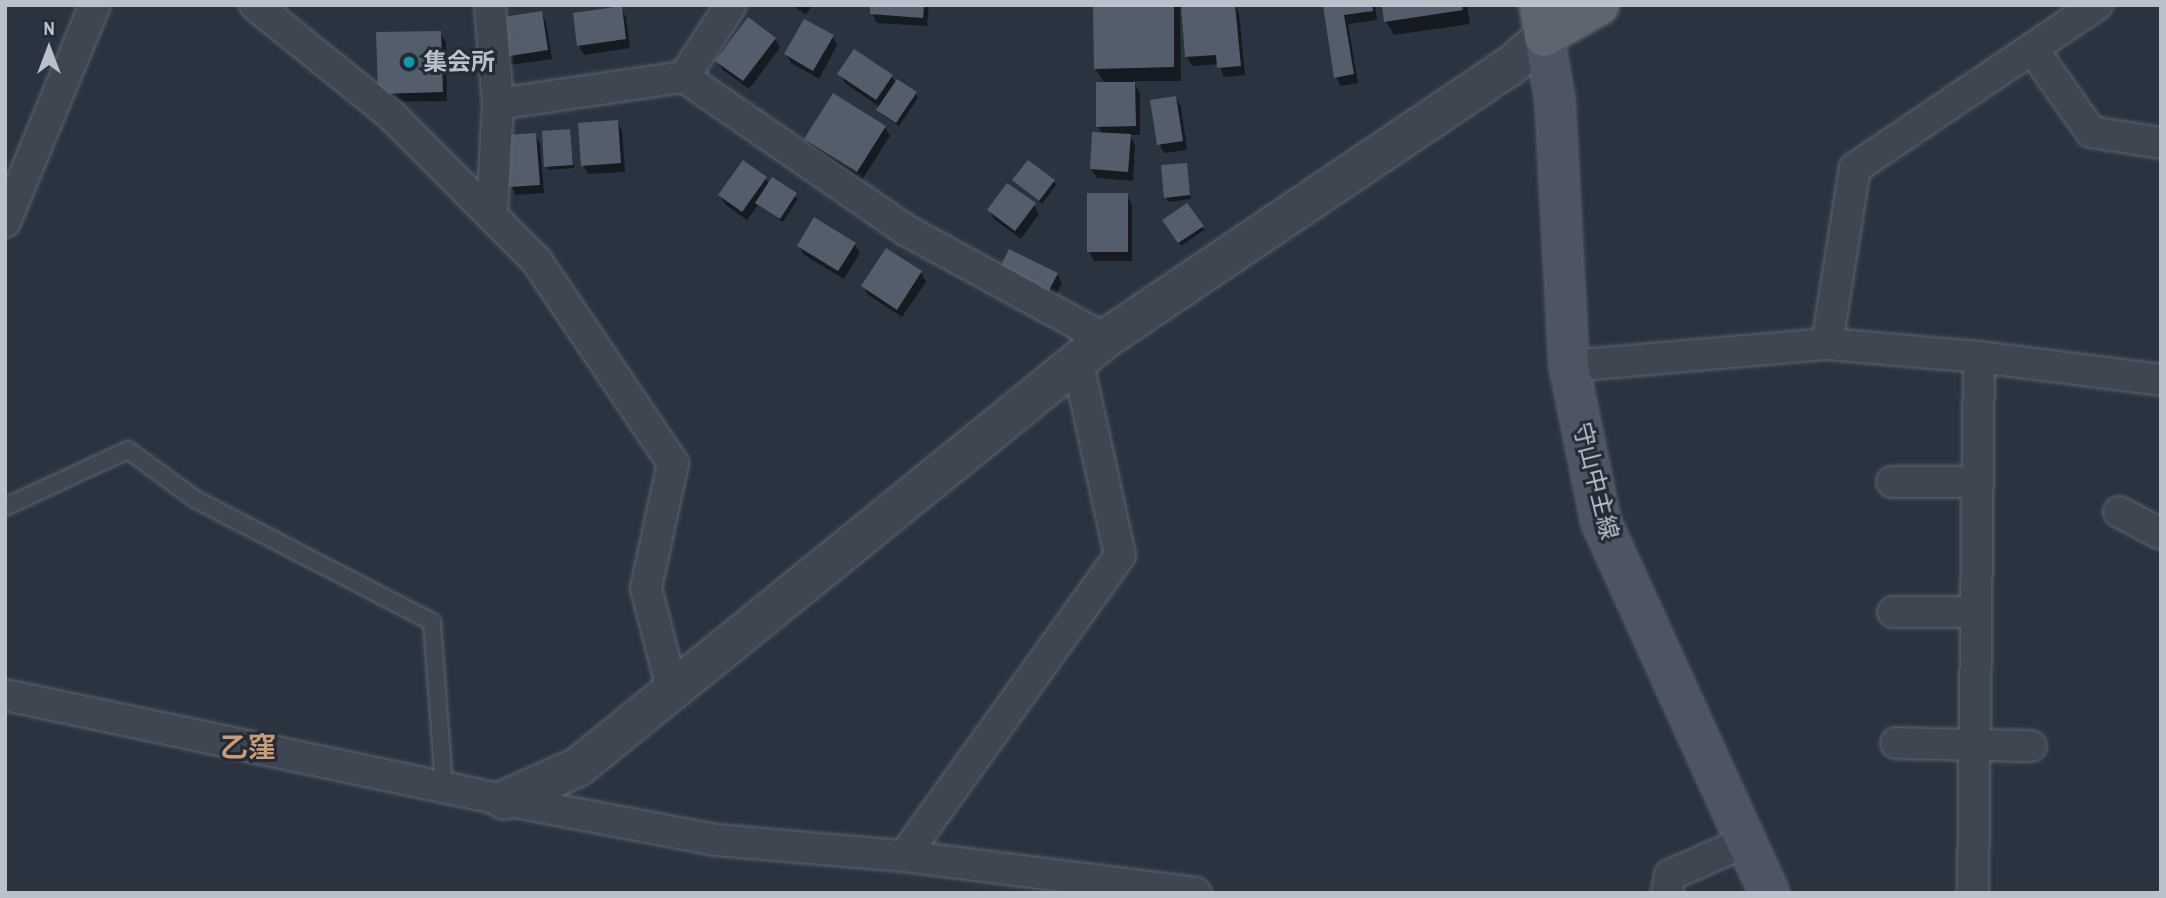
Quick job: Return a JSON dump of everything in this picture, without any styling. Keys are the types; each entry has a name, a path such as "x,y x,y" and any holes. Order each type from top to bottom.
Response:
{"main road":[{"path":"1542,21 1600,5"},
{"name":"守山中主線","path":"1542,21 1555,100 1569,366 1601,522 1769,893"}],"street":[{"path":"5,222 95,5"},
{"path":"255,5 390,114 536,260 673,463 646,588 672,689"},
{"path":"490,5 498,104 492,214"},
{"path":"684,77 731,5"},
{"path":"1827,344 1854,168 2097,5"},
{"path":"504,800 578,767 1092,351 1509,67 1542,21"},
{"path":"2033,50 2091,132 2161,143"},
{"path":"498,104 684,77 904,229 1092,351 1120,555 904,856"},
{"path":"1569,366 1827,344 1979,357 2161,380"},
{"path":"1973,893 1979,357"},
{"path":"1892,482 1978,482"},
{"path":"2119,512 2161,534"},
{"path":"1893,612 1976,612"},
{"path":"5,695 444,785 504,800 716,841 904,856 1196,893"},
{"path":"1896,743 2031,746"},
{"path":"1667,893 1670,875 1745,842"}],"lane":[{"path":"5,507 128,450 195,499 432,622 444,785"}],"building":[{"path":"870,5 924,5 923,18 870,14"},
{"path":"1093,5 1174,5 1174,67 1094,69"},
{"path":"1181,5 1235,5 1241,66 1217,68 1216,55 1185,57"},
{"path":"1323,5 1372,5 1373,11 1344,15 1354,74 1334,78"},
{"path":"1382,5 1462,5 1463,10 1384,22"},
{"path":"622,6 626,39 577,46 573,13"},
{"path":"542,11 548,50 503,57 497,18"},
{"path":"748,17 776,38 743,81 715,61"},
{"path":"804,19 834,35 813,71 784,54"},
{"name":"集会所","path":"441,31 443,92 378,94 376,32"},
{"path":"854,49 893,75 876,100 837,74"},
{"path":"897,79 917,92 896,123 876,110"},
{"path":"1096,82 1135,82 1136,126 1096,127"},
{"path":"833,93 886,126 857,172 804,139"},
{"path":"1176,96 1183,141 1157,145 1150,100"},
{"path":"618,120 621,163 581,166 578,123"},
{"path":"570,129 573,165 544,167 542,131"},
{"path":"1092,132 1131,134 1128,172 1090,169"},
{"path":"536,133 540,185 509,187 505,135"},
{"path":"743,160 767,177 742,212 718,195"},
{"path":"1028,160 1055,180 1039,201 1012,180"},
{"path":"1187,163 1190,195 1164,198 1161,165"},
{"path":"772,177 797,193 780,219 755,203"},
{"path":"1007,183 1036,203 1015,231 987,210"},
{"path":"1087,193 1128,193 1128,252 1087,252"},
{"path":"1187,203 1204,226 1178,243 1162,220"},
{"path":"814,217 856,243 838,271 797,246"},
{"path":"886,248 922,271 897,310 861,286"},
{"path":"1009,249 1058,273 1046,296 998,271"}],"place":[{"name":"集会所","path":"409,62"}],"district":[{"name":"乙窪","path":"248,747"}]}
